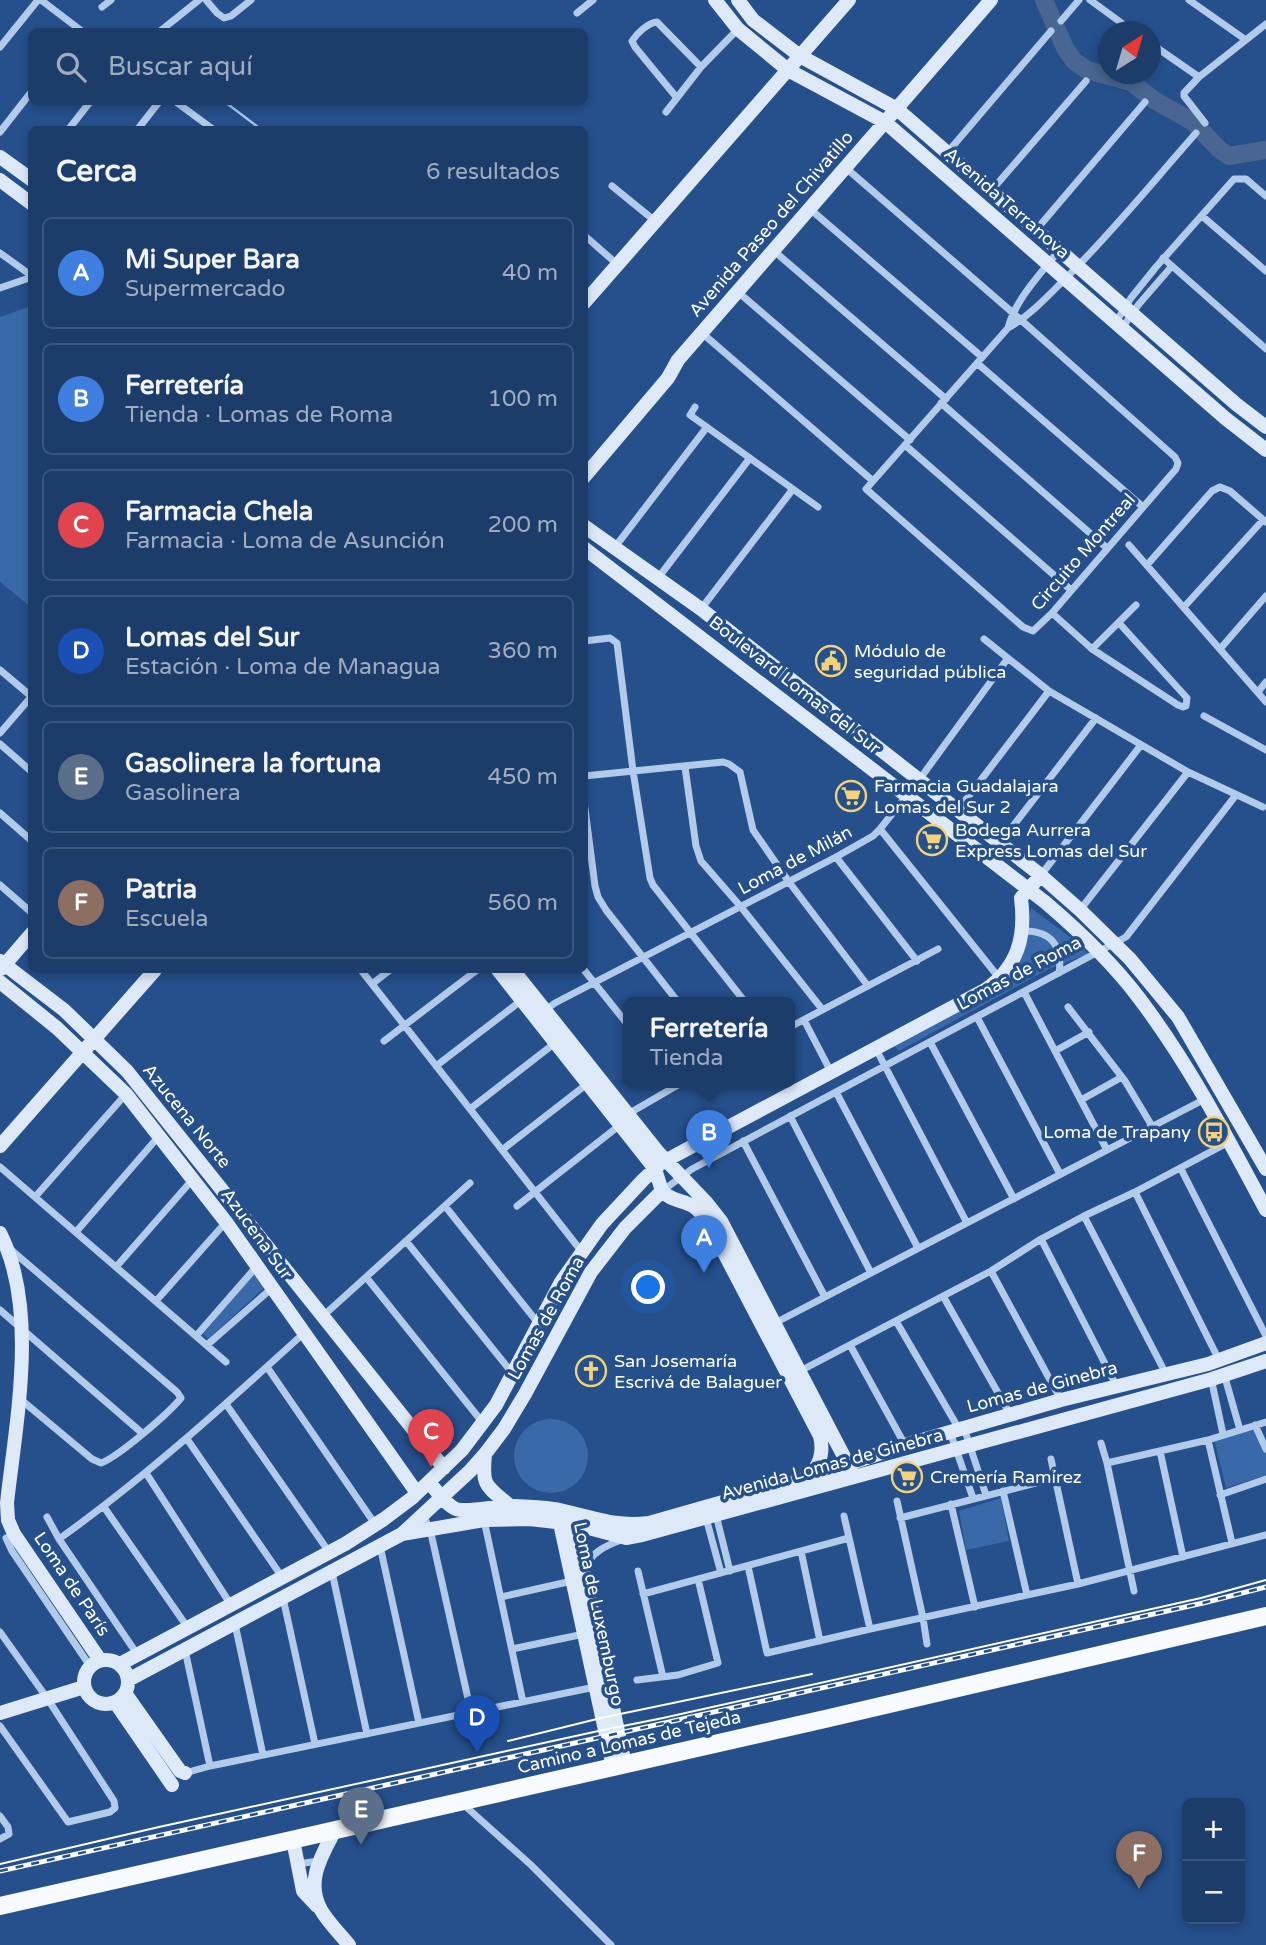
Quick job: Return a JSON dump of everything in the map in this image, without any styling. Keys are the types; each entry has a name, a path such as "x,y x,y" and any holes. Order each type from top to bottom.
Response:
{"main road":[{"name":"Camino a Lomas de Tejeda","path":"0,1906 1266,1616"}],"street":[{"path":"0,47 39,0 76,28"},
{"path":"102,7 111,0"},
{"path":"164,28 199,0"},
{"path":"206,0 225,18 251,0"},
{"path":"577,13 593,0"},
{"name":"Avenida Terranova","path":"715,0 737,29 788,70 885,122 1266,450"},
{"name":"Avenida Terranova","path":"738,0 753,20 800,57 897,109 1128,311 1266,427"},
{"path":"588,299 849,0"},
{"name":"Avenida Paseo del Chivatillo","path":"588,472 668,378 678,360 991,0"},
{"path":"1061,21 1079,0"},
{"path":"1090,0 1119,21"},
{"path":"1193,1 1246,40"},
{"path":"677,98 632,41 653,22 657,22 701,67"},
{"path":"1205,122 1184,93 1199,77 1266,24"},
{"path":"666,112 701,67 737,29"},
{"path":"947,153 1051,31"},
{"path":"1161,51 1199,77"},
{"path":"991,191 1086,81"},
{"path":"0,132 28,95"},
{"path":"1036,230 1145,102"},
{"path":"71,126 88,105"},
{"path":"140,126 157,105"},
{"path":"180,105 206,126"},
{"path":"702,333 873,481 1008,328 1021,320 1078,267 1196,132"},
{"path":"0,157 28,177"},
{"name":"Circuito Montreal","path":"846,168 1021,320 1175,457 1178,463 1176,469 1052,613 1033,631 1023,627 866,489 873,481"},
{"path":"1119,325 1163,258 1234,178 1246,179 1266,196"},
{"path":"0,180 28,201"},
{"path":"612,186 656,222"},
{"path":"810,209 1143,507"},
{"path":"1202,216 1266,271"},
{"path":"588,239 618,265"},
{"path":"1008,328 1013,313 1059,250"},
{"path":"774,251 1107,548"},
{"path":"0,253 28,273"},
{"path":"1163,258 1265,346"},
{"path":"1128,311 1172,265"},
{"path":"0,288 28,278"},
{"path":"738,292 1071,590"},
{"path":"695,407 690,415 818,507"},
{"path":"615,547 707,426"},
{"path":"1254,440 1266,427"},
{"path":"658,578 750,458"},
{"path":"1147,565 1212,491 1220,487 1230,491 1265,521 1184,607"},
{"path":"701,609 793,489"},
{"name":"Boulevard Lomas del Sur","path":"588,529 701,609 1041,875 1080,910 1130,959 1178,1017 1264,1160"},
{"path":"1129,545 1266,702"},
{"name":"Boulevard Lomas del Sur","path":"588,551 1027,888 1099,952 1138,996 1178,1053 1266,1210"},
{"path":"1220,649 1266,596"},
{"path":"1092,649 1136,605"},
{"path":"1052,613 1092,649 1178,705 1186,706 1187,698 1119,622"},
{"path":"588,641 610,638 617,643 633,771 653,885 741,997"},
{"path":"984,639 1049,691 1188,772 1263,807"},
{"name":"Loma de Milán","path":"541,1014 555,1003 873,836 919,780 1008,658"},
{"path":"0,670 28,694"},
{"path":"1258,692 1266,682"},
{"path":"958,810 1049,691"},
{"path":"0,733 28,700"},
{"path":"1204,716 1266,750"},
{"path":"1000,843 1096,718"},
{"path":"0,744 28,768"},
{"path":"1027,888 1041,875 1140,745"},
{"path":"588,776 723,762 735,768 740,772 753,830 868,986"},
{"path":"685,767 701,861 822,1009"},
{"path":"1080,910 1188,772"},
{"name":"Lomas de Roma","path":"122,1692 185,1650 402,1534 470,1471 504,1429 591,1272 625,1228 662,1191 692,1169 1126,937 1236,795"},
{"path":"0,813 28,838"},
{"path":"880,829 1001,979"},
{"path":"588,832 598,897 674,997"},
{"path":"836,857 917,961"},
{"path":"0,886 28,909"},
{"name":"Lomas de Roma","path":"120,1664 359,1535 417,1493 462,1450 496,1405 561,1282 602,1224 622,1201 661,1165 1001,979 1020,944 1023,917 1021,898 1027,888"},
{"path":"0,891 15,898"},
{"path":"1022,931 1033,930 1045,935 1057,946 1061,959 1059,973"},
{"path":"2,965 28,937"},
{"path":"795,1024 938,949"},
{"name":"Azucena Norte","path":"2,965 39,988 127,1071 444,1468"},
{"path":"0,1146 152,973"},
{"path":"363,973 582,1252"},
{"path":"372,984 386,973"},
{"path":"384,1041 473,973"},
{"path":"500,973 522,1000 541,1014 661,1165 681,1177 721,1221 852,1471"},
{"path":"515,973 556,1043 587,1083 624,1119"},
{"path":"587,973 623,1018"},
{"name":"Azucena Sur","path":"0,982 57,1028 126,1094 226,1222 417,1493"},
{"path":"1024,992 1107,1150"},
{"path":"436,1066 522,1000"},
{"path":"1068,1007 1122,1077 1152,1126"},
{"path":"977,1017 1060,1174"},
{"path":"804,1020 832,1072"},
{"path":"1055,1051 1089,1032"},
{"path":"930,1042 1014,1199"},
{"path":"470,1109 556,1043"},
{"path":"876,1049 967,1223"},
{"path":"1081,1100 1122,1077"},
{"path":"502,1150 587,1083"},
{"path":"517,1206 624,1119 670,1088"},
{"path":"836,1092 918,1248"},
{"path":"35,1197 126,1094"},
{"path":"775,1323 1205,1099"},
{"path":"790,1116 872,1273"},
{"path":"76,1233 159,1136"},
{"path":"743,1142 825,1297"},
{"path":"800,1371 992,1271 1041,1239 1084,1216 1230,1142"},
{"path":"1243,1167 1264,1160"},
{"path":"661,1165 662,1191 671,1199 690,1204 709,1224 820,1436 822,1449 818,1463 804,1479"},
{"path":"0,1167 226,1362"},
{"path":"1181,1169 1266,1336"},
{"path":"116,1267 193,1179"},
{"path":"323,1316 470,1183"},
{"path":"1135,1192 1213,1362 1240,1430"},
{"path":"445,1206 539,1325"},
{"path":"1084,1216 1167,1375"},
{"path":"156,1301 226,1222"},
{"path":"0,1233 7,1247 19,1296 21,1329 18,1398 92,1460 101,1463 108,1460 181,1398 7,1247"},
{"path":"1041,1239 1117,1387"},
{"path":"406,1241 513,1375"},
{"path":"196,1336 257,1266"},
{"path":"992,1271 1061,1400"},
{"path":"366,1277 483,1423"},
{"path":"207,1345 272,1288"},
{"path":"943,1296 1010,1415"},
{"path":"0,1310 142,1433"},
{"path":"896,1321 958,1430 973,1498"},
{"path":"59,1539 104,1507 187,1439 304,1333"},
{"name":"Lomas de Ginebra","path":"429,1482 455,1509 509,1505 566,1517 629,1525 649,1523 804,1479 852,1471 905,1445 1061,1400 1167,1375 1266,1343"},
{"path":"850,1345 905,1445"},
{"name":"Avenida Lomas de Ginebra","path":"402,1534 484,1520 566,1517 626,1538 711,1517 852,1471 963,1448 1218,1377 1266,1361"},
{"path":"1213,1362 1218,1377 1223,1434"},
{"path":"267,1367 375,1524"},
{"name":"Loma de París","path":"18,1398 6,1503 9,1534 95,1663"},
{"path":"226,1404 329,1552"},
{"path":"1107,1462 1208,1440 1266,1422"},
{"path":"1255,1425 1266,1449"},
{"path":"958,1430 963,1448 986,1495"},
{"path":"187,1439 282,1577"},
{"path":"1208,1440 1232,1543"},
{"path":"1101,1443 1134,1591"},
{"path":"1160,1451 1183,1557"},
{"path":"485,1454 485,1483 509,1505"},
{"path":"1051,1459 1078,1584"},
{"path":"146,1473 232,1605"},
{"path":"901,1518 1055,1478"},
{"path":"1220,1495 1266,1479"},
{"path":"1003,1491 1027,1595"},
{"path":"897,1501 927,1644"},
{"path":"951,1504 975,1607"},
{"path":"104,1507 188,1628"},
{"path":"423,1515 430,1529 471,1712"},
{"path":"47,1517 138,1655"},
{"name":"Loma de Luxemburgo","path":"566,1517 597,1677"},
{"path":"711,1517 730,1570"},
{"path":"711,1517 720,1573"},
{"path":"844,1517 870,1629"},
{"path":"484,1520 523,1702"},
{"path":"359,1535 364,1554"},
{"path":"748,1566 767,1653 1078,1584 1266,1535"},
{"path":"500,1597 578,1577 601,1548 626,1538"},
{"path":"643,1594 849,1538"},
{"path":"380,1546 419,1723"},
{"path":"801,1551 820,1641"},
{"path":"638,1571 663,1676"},
{"path":"332,1572 367,1734"},
{"name":"Loma de Luxemburgo","path":"578,1577 584,1634 619,1766"},
{"path":"637,1680 678,1675 718,1663 698,1579"},
{"path":"283,1598 315,1744"},
{"path":"234,1623 263,1755"},
{"path":"0,1632 47,1698 114,1801 115,1808 110,1812 68,1822 0,1726"},
{"path":"512,1649 584,1634"},
{"path":"185,1650 210,1766"},
{"path":"122,1692 99,1703 90,1698 84,1687 84,1678 95,1663 108,1660 120,1664 125,1671 122,1692 172,1785"},
{"path":"122,1692 180,1770 185,1773 523,1702 597,1677"},
{"path":"0,1713 84,1687"},
{"path":"461,1802 611,1945"},
{"path":"0,1816 9,1833 0,1839"},
{"path":"321,1910 314,1885 319,1861 335,1830"},
{"path":"293,1840 303,1891 349,1945"},
{"path":"298,1864 319,1861"}],"shaded area":[{"path":"28,307 28,605 0,582 0,317"},
{"path":"1031,908 1077,942 1088,954 1049,969 899,1051 891,1043 1003,982 1021,956"},
{"path":"256,1272 266,1286 208,1339 203,1334"},
{"path":"551,1419 572,1425 582,1435 588,1456 582,1477 572,1487 551,1493 530,1487 520,1477 514,1456 520,1435 530,1425"},
{"path":"1255,1428 1266,1453 1266,1475 1226,1488 1214,1439"},
{"path":"1001,1498 1009,1541 966,1550 959,1511"}],"waterway":[{"path":"1044,0 1065,48 1074,61 1087,70 1131,82 1154,100 1193,122 1229,156 1266,150"},
{"path":"229,105 257,126"}],"tram line":[{"path":"0,1864 1201,1598 1266,1580"},
{"path":"508,1741 601,1718 812,1674"}],"railway":[{"path":"0,1871 1266,1587"}],"place":[{"name":"Módulo de seguridad pública","path":"831,661"},
{"name":"Farmacia Guadalajara Lomas del Sur 2","path":"851,796"},
{"name":"Bodega Aurrera Express Lomas del Sur","path":"932,840"},
{"name":"Loma de Trapany","path":"1214,1132"},
{"name":"Ferretería","path":"709,1168"},
{"name":"Mi Super Bara","path":"704,1273"},
{"name":"San Josemaría Escrivá de Balaguer","path":"591,1371"},
{"name":"Farmacia Chela","path":"431,1467"},
{"name":"Cremería Ramírez","path":"907,1477"},
{"name":"Lomas del Sur","path":"477,1753"},
{"name":"Gasolinera la fortuna","path":"361,1845"},
{"name":"Patria","path":"1139,1889"}]}
